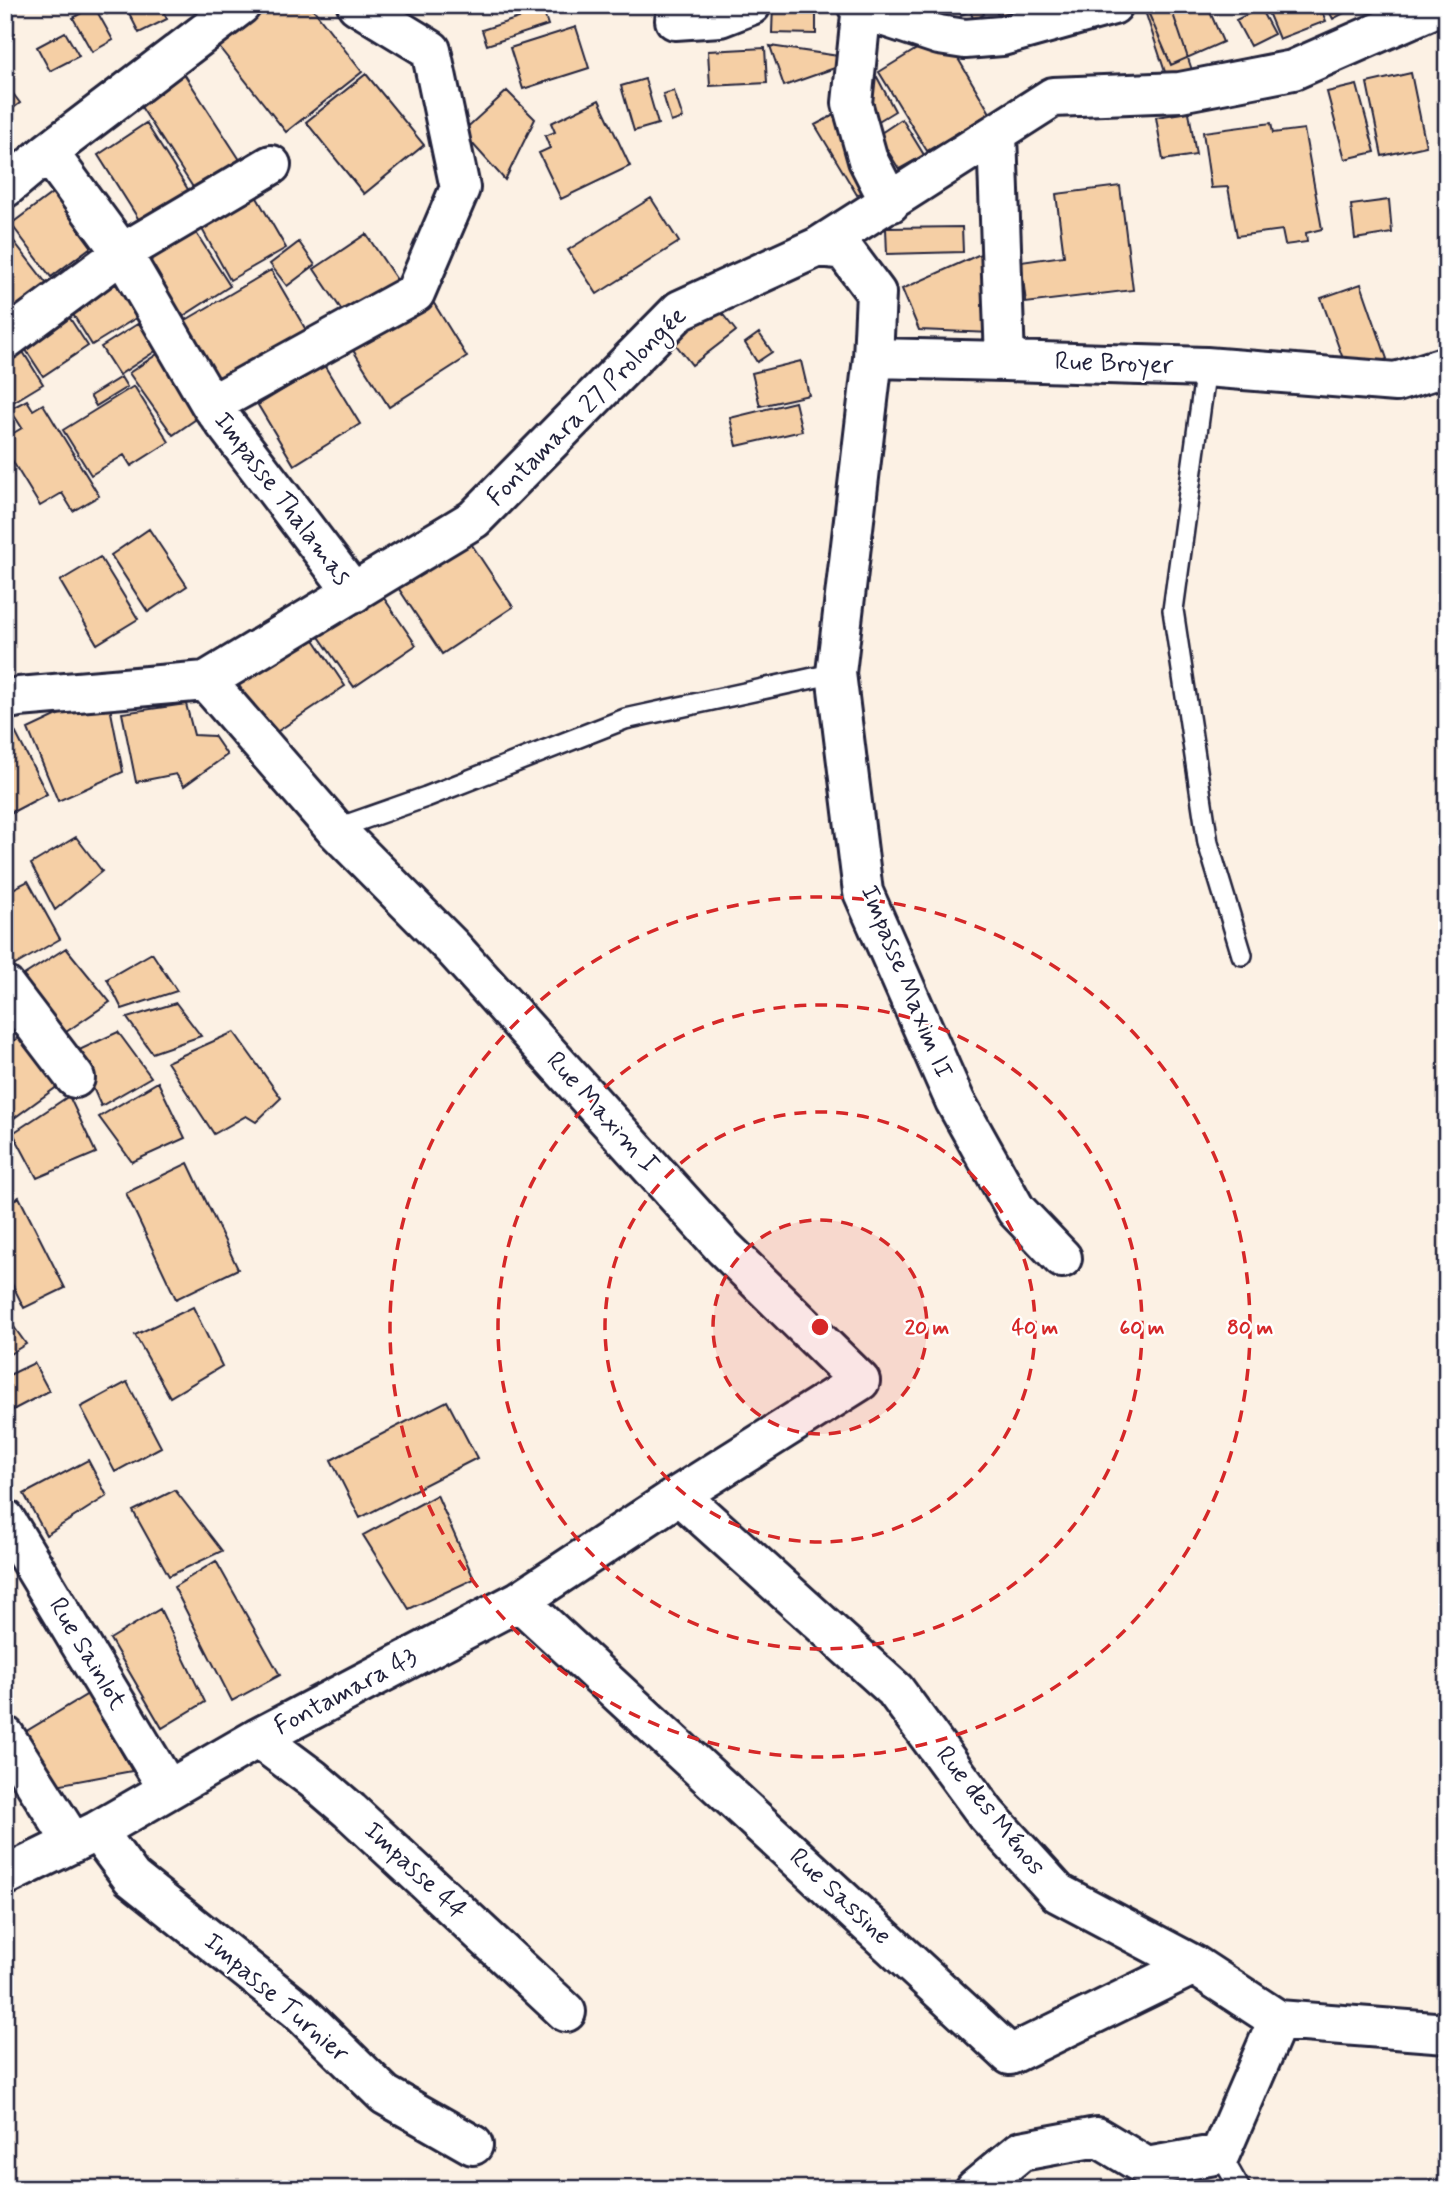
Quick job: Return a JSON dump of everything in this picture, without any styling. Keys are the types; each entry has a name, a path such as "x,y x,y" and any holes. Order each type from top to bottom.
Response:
{"street":[{"path":"5,188 241,5"},
{"path":"211,405 415,293 460,188 431,50 357,5"},
{"path":"675,20 720,17 751,5"},
{"path":"890,203 868,160 852,103 861,6 879,15 939,35 965,39 1003,36 1113,5"},
{"name":"Fontamara 27 Prolongée","path":"5,700 19,696 206,681 354,593 480,513 680,310 818,247 1053,97 1180,92 1293,70 1441,5"},
{"path":"873,358 1006,362 997,134"},
{"name":"Impasse Thalamas","path":"48,152 122,253 211,405 354,593"},
{"path":"5,340 122,253 271,165"},
{"name":"Impasse Maxim II","path":"818,247 844,250 876,293 873,358 836,673 863,892 955,1101 1016,1210 1062,1258"},
{"name":"Rue Broyer","path":"1006,362 1206,367 1396,382 1447,366"},
{"name":"Rue Maxim I","path":"206,681 335,829 452,947 724,1248 860,1381 679,1495"},
{"path":"5,986 75,1079"},
{"name":"Fontamara 43","path":"5,1877 85,1837 258,1738 519,1601 679,1495"},
{"name":"Rue des Ménos","path":"679,1495 895,1690 986,1814 1058,1893 1194,1965 1278,2020 1447,2033"},
{"name":"Rue Sainlot","path":"5,1519 168,1789"},
{"name":"Rue Sassine","path":"519,1601 1010,2055 1194,1965"},
{"name":"Impasse Turnier","path":"5,1736 85,1837 132,1878 298,2010 385,2095 473,2145"},
{"name":"Impasse 44","path":"258,1738 350,1811 566,2012"},
{"path":"975,2189 1021,2151 1097,2137 1147,2167 1220,2154 1278,2020"}],"lane":[{"path":"1206,367 1173,610 1208,843 1242,955"},
{"path":"335,829 426,797 625,719 836,673"},
{"path":"1220,2154 1240,2189"}],"building":[{"path":"103,5 125,5 107,14"},
{"path":"146,5 160,5 167,19 139,33 129,13"},
{"path":"271,5 310,5 362,72 286,132 219,47"},
{"path":"558,5 598,5 597,13 558,11"},
{"path":"602,5 635,5 635,9 603,11"},
{"path":"773,5 816,5 816,34 772,33"},
{"path":"911,5 945,5 919,20"},
{"path":"980,5 984,14 974,20 970,11 961,15 956,6"},
{"path":"993,5 1032,5 1032,6 999,17"},
{"path":"1143,5 1170,5 1192,70 1167,78"},
{"path":"1145,5 1207,5 1223,42 1171,65"},
{"path":"1265,5 1319,5 1326,21 1279,39"},
{"path":"1326,5 1359,5 1333,19"},
{"path":"94,6 113,40 92,52 73,18"},
{"path":"1260,8 1274,34 1250,46 1236,20"},
{"path":"543,10 548,25 487,45 482,30"},
{"path":"576,27 589,68 523,89 510,48"},
{"path":"65,32 79,56 50,71 37,47"},
{"path":"943,33 990,113 927,151 879,72"},
{"path":"770,46 845,57 846,64 784,86"},
{"path":"765,48 767,83 710,86 708,51"},
{"path":"183,72 242,163 196,192 138,102"},
{"path":"1411,73 1426,146 1382,156 1367,83"},
{"path":"366,74 424,145 364,194 306,122"},
{"path":"877,77 895,111 872,125 861,85"},
{"path":"645,79 658,124 634,131 621,86"},
{"path":"5,83 20,103 5,114"},
{"path":"1357,85 1375,152 1345,159 1327,92"},
{"path":"507,91 535,119 505,180 462,132"},
{"path":"674,91 683,118 671,122 663,94"},
{"path":"599,100 630,166 561,199 539,153 550,148 545,136 555,132 551,123"},
{"path":"849,111 873,186 857,195 815,125"},
{"path":"1189,112 1196,155 1163,160 1156,117"},
{"path":"902,119 924,155 899,169 878,135"},
{"path":"146,123 189,191 141,223 98,155"},
{"path":"1271,123 1273,133 1304,129 1322,229 1306,233 1307,242 1285,245 1282,230 1237,236 1228,187 1211,188 1203,132"},
{"path":"1120,186 1133,290 1026,303 1021,262 1064,256 1056,194"},
{"path":"59,188 99,241 51,277 11,224"},
{"path":"252,189 286,248 230,280 197,220"},
{"path":"651,198 679,242 597,294 568,250"},
{"path":"1389,200 1392,233 1355,239 1351,205"},
{"path":"962,227 963,252 887,254 886,228"},
{"path":"193,228 230,286 177,320 140,262"},
{"path":"5,232 50,288 5,321"},
{"path":"366,234 397,280 345,315 314,269"},
{"path":"299,242 315,265 287,286 270,264"},
{"path":"987,251 992,333 919,330 902,289"},
{"path":"271,270 306,330 208,387 174,327"},
{"path":"126,273 149,310 92,345 69,308"},
{"path":"1361,284 1387,359 1369,366 1366,359 1346,367 1321,298"},
{"path":"430,297 467,357 389,407 351,347"},
{"path":"713,302 736,331 692,365 669,336"},
{"path":"69,317 88,346 43,376 24,347"},
{"path":"139,323 157,350 119,375 101,347"},
{"path":"759,333 772,352 757,362 745,343"},
{"path":"20,347 43,384 5,407 5,356"},
{"path":"159,353 202,415 173,435 129,373"},
{"path":"801,361 809,395 760,406 752,373"},
{"path":"324,365 360,424 294,465 258,405"},
{"path":"121,377 127,387 96,406 90,396"},
{"path":"134,386 169,442 131,466 124,455 91,475 63,430"},
{"path":"27,400 33,410 43,404 99,496 73,511 62,493 40,506 5,449 5,438 22,428 10,409"},
{"path":"795,402 802,431 737,446 730,418"},
{"path":"149,529 187,586 148,612 111,555"},
{"path":"468,539 513,607 442,654 397,586"},
{"path":"100,557 138,619 97,644 60,581"},
{"path":"375,585 416,645 354,687 313,628"},
{"path":"307,629 345,686 272,735 234,678"},
{"path":"186,704 194,735 214,736 227,755 184,786 176,774 136,782 122,713"},
{"path":"110,707 123,772 58,801 28,729 62,713"},
{"path":"8,718 47,794 5,816 5,720"},
{"path":"76,837 102,871 55,910 31,864"},
{"path":"28,881 60,939 10,968 5,960 5,893"},
{"path":"66,948 110,1002 66,1032 21,977"},
{"path":"152,953 177,991 122,1009 107,979"},
{"path":"176,1003 201,1036 152,1053 127,1018"},
{"path":"118,1032 151,1077 101,1106 77,1051"},
{"path":"234,1032 281,1098 256,1122 246,1116 214,1134 167,1062"},
{"path":"22,1036 58,1086 6,1124 5,1045"},
{"path":"158,1082 185,1138 132,1162 99,1117"},
{"path":"69,1096 96,1153 37,1178 13,1133"},
{"path":"188,1163 238,1269 176,1299 126,1193"},
{"path":"19,1197 65,1288 24,1308 5,1270 5,1206"},
{"path":"193,1307 222,1366 170,1397 135,1335"},
{"path":"14,1327 26,1344 5,1357 5,1333"},
{"path":"34,1363 49,1391 5,1414 5,1377"},
{"path":"127,1382 161,1447 115,1472 81,1407"},
{"path":"447,1401 477,1458 360,1518 331,1460"},
{"path":"88,1460 107,1496 46,1535 24,1494"},
{"path":"175,1490 222,1551 169,1576 133,1511"},
{"path":"437,1495 474,1579 409,1609 363,1535"},
{"path":"216,1561 280,1675 232,1701 174,1587"},
{"path":"160,1609 205,1702 162,1728 110,1639"},
{"path":"88,1694 132,1771 51,1786 25,1732"}]}
